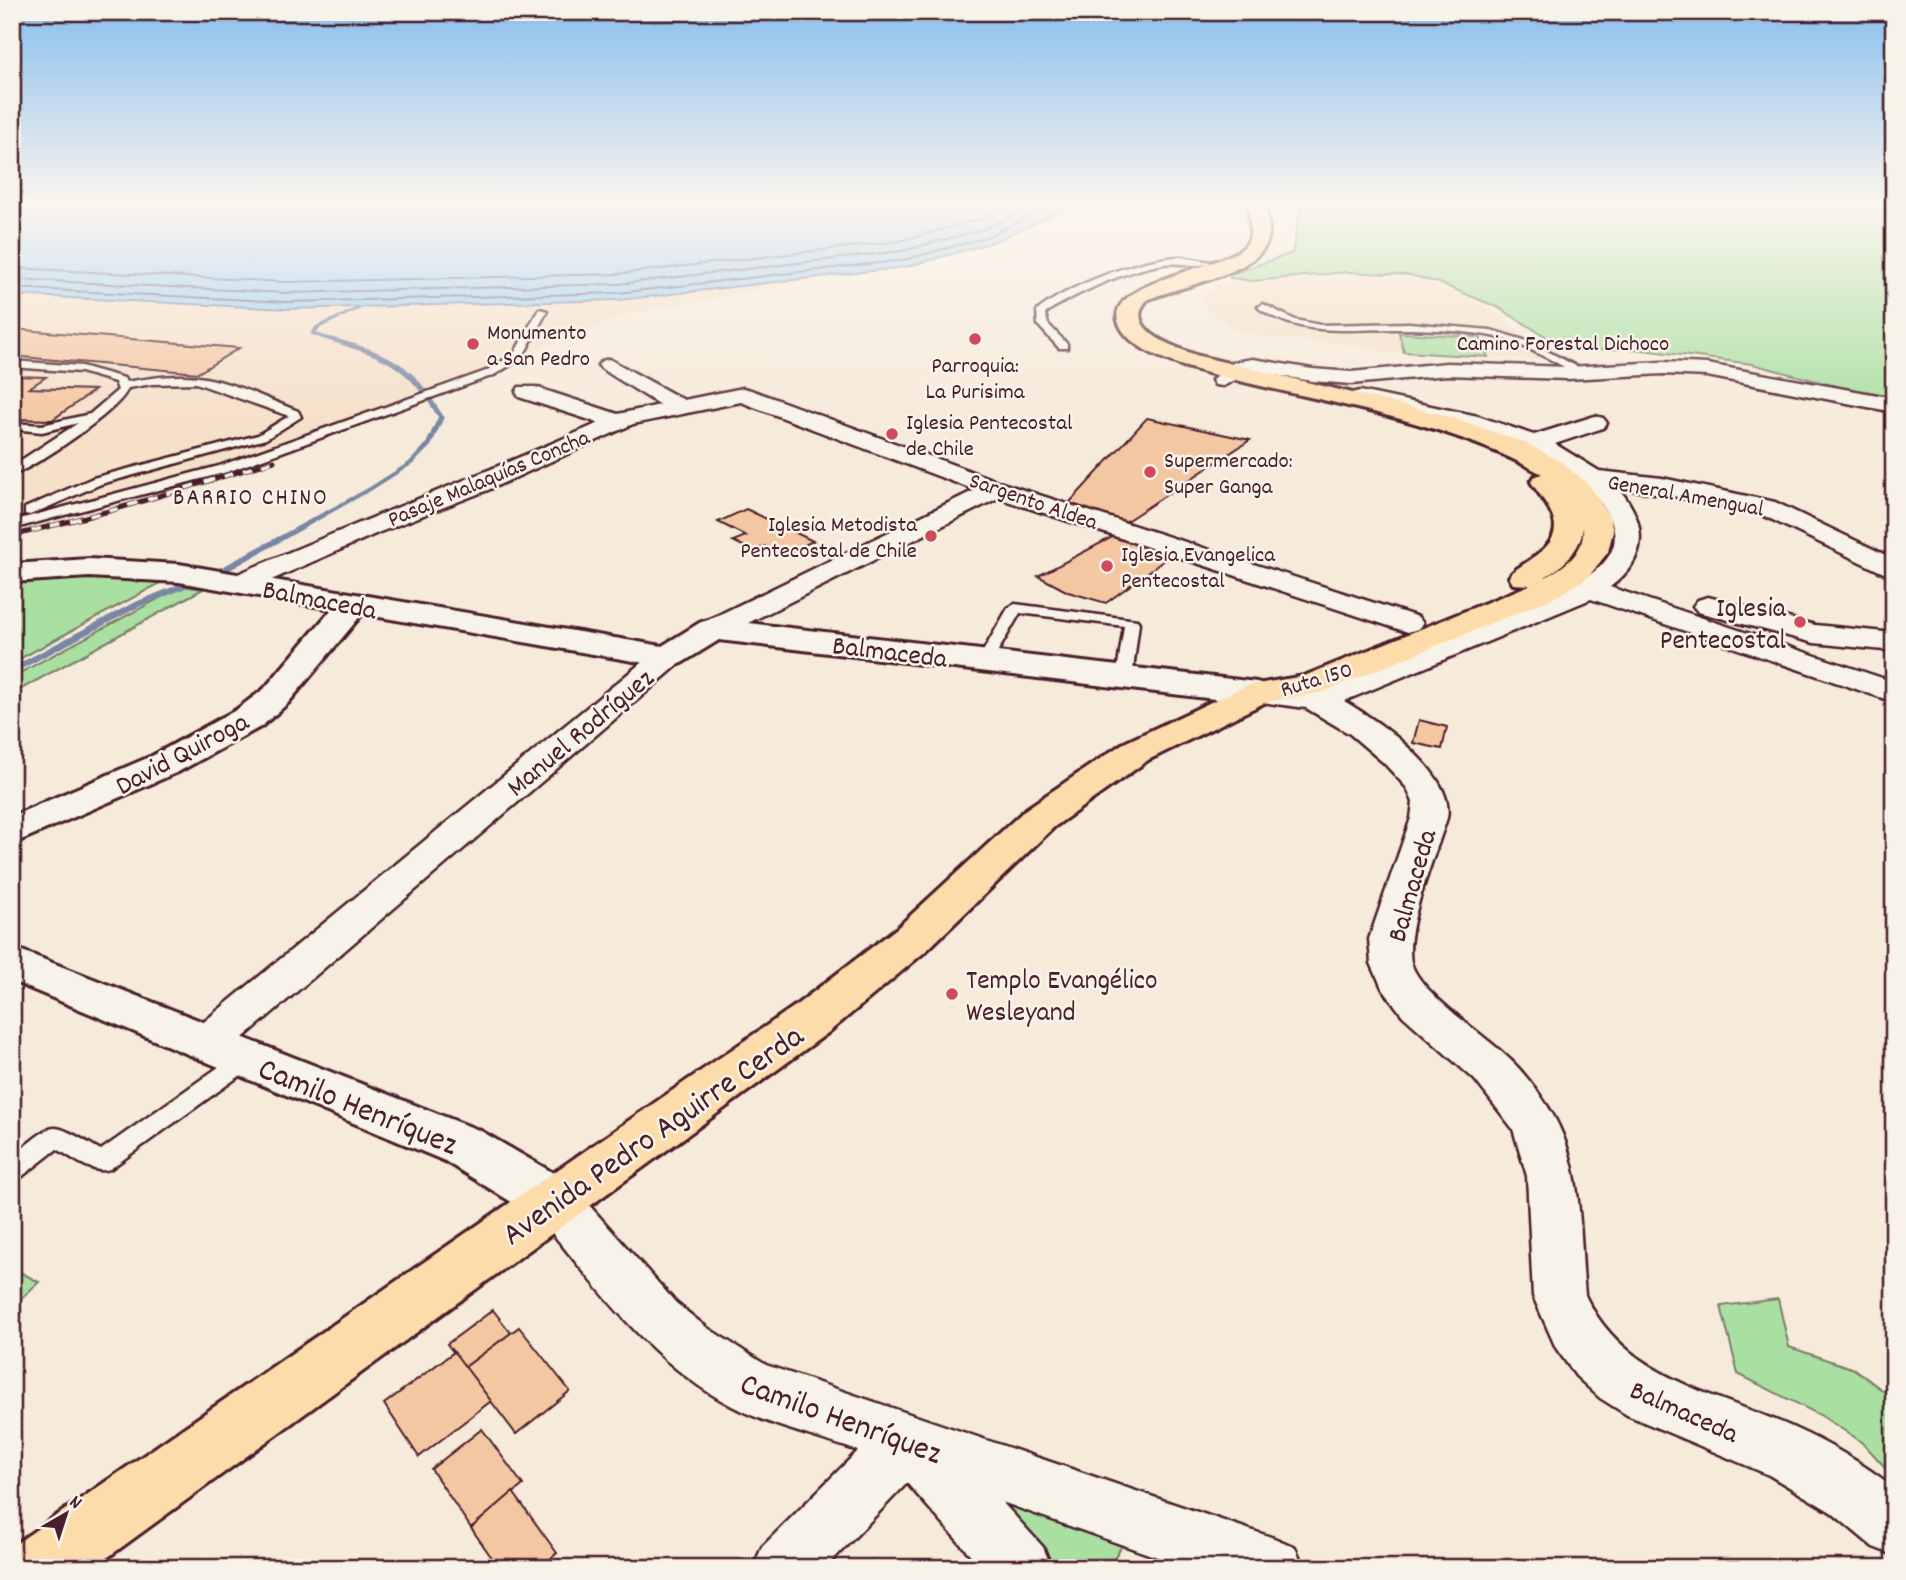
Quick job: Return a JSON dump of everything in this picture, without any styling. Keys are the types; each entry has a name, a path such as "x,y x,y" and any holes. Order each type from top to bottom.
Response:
{"main road":[{"name":"Ruta 150","path":"1164,278 1128,291 1115,300 1109,314 1117,332 1142,350 1167,362 1469,442 1524,467 1546,483 1561,500 1569,518 1569,536 1560,552 1549,562 1517,580 1284,672 1268,681 1257,693"},
{"name":"Ruta 150","path":"1189,278 1147,292 1131,304 1127,314 1129,323 1137,334 1155,347 1228,377 1314,393 1436,421 1482,435 1525,453 1559,473 1582,493 1598,522 1599,540 1588,561 1563,581 1311,685 1257,693"},
{"name":"Avenida Pedro Aguirre Cerda","path":"37,1568 812,1019 876,971 946,909 1040,818 1067,797 1135,752 1257,693"}],"street":[{"path":"609,365 679,407"},
{"name":"Camino Forestal Dichoco","path":"1228,377 1246,366 1257,365 1351,378 1447,369 1584,373 1694,369 1894,405"},
{"path":"527,392 620,422"},
{"path":"1314,393 1446,414 1494,427 1533,443 1591,477 1614,500 1627,530 1627,550 1616,568 1598,583 1316,701"},
{"name":"Pasaje Malaquías Concha","path":"231,581 470,489 620,422 743,395"},
{"name":"Sargento Aldea","path":"743,395 996,489 1408,623"},
{"path":"1533,443 1595,423"},
{"name":"General Amengual","path":"1591,477 1645,483 1753,503 1788,516 1894,570"},
{"name":"Manuel Rodríguez","path":"228,1050 668,657 713,629 996,489"},
{"name":"Balmaceda","path":"12,573 89,568 179,573 352,605 668,657"},
{"path":"1598,583 1790,629 1834,637 1894,642"},
{"path":"1598,583 1894,693"},
{"name":"David Quiroga","path":"12,831 165,764 249,718 276,696 352,605"},
{"name":"Balmaceda","path":"713,629 1316,701 1360,725 1385,745 1420,782 1430,798 1432,808 1390,939 1391,963 1406,991 1418,1005 1491,1068 1531,1118 1541,1139 1550,1176 1559,1296 1565,1313 1586,1348 1610,1373 1636,1393 1655,1403 1772,1447 1812,1467 1852,1492 1894,1526"},
{"name":"Camilo Henríquez","path":"12,963 463,1146 555,1201 658,1320 719,1368 751,1387 1274,1568"},
{"path":"783,1568 908,1442 1022,1568"}],"lane":[{"path":"1063,346 1043,325 1040,313 1056,300 1118,278"},
{"path":"1263,307 1281,321 1304,326 1404,326 1503,335 1584,373"},
{"path":"12,525 223,469 466,383 490,373 517,356 542,311"},
{"path":"12,364 109,374 120,380 123,390 119,397 40,455 12,471"},
{"path":"12,516 40,508 97,481 262,437 295,416 294,413 212,383 179,380 122,386"},
{"path":"12,426 42,429 88,417 104,408"},
{"path":"40,455 50,443 49,435 42,429"},
{"path":"985,662 1015,608 1132,623 1124,678"},
{"path":"12,1171 55,1138 102,1163 228,1050"}],"shaded area":[{"path":"831,278 629,314 252,461 12,524 12,295 287,309 619,300"},
{"path":"1269,278 1402,278 1426,282 1484,305 1526,337 1571,360 1384,352 1373,347 1258,336 1232,329 1198,301 1218,284"}],"green space":[{"path":"1230,278 1287,278 1253,281"},
{"path":"1420,278 1894,278 1894,401 1752,364 1635,349 1583,350 1555,342 1497,307"},
{"path":"1399,333 1480,337 1488,357 1404,352"},
{"path":"68,574 164,581 12,663 12,582"},
{"path":"182,586 203,589 12,694 12,677"},
{"path":"12,1268 39,1282 12,1307"},
{"path":"1778,1299 1789,1347 1854,1369 1894,1399 1894,1477 1862,1442 1820,1415 1738,1374 1721,1306"},
{"path":"947,1462 1128,1536 1108,1568 1048,1568"}],"water":[{"path":"12,278 813,278 619,300 287,309 12,295"}],"building":[{"path":"12,329 239,348 198,373 12,356"},
{"path":"12,376 46,377 29,388 95,390 52,420 12,419"},
{"name":"Supermercado: Super Ganga","path":"1147,418 1250,440 1125,522 1069,503"},
{"path":"746,509 813,541 784,555 765,546 753,551 733,541 746,536 718,522"},
{"name":"Iglesia Evangelica Pentecostal","path":"1114,536 1170,556 1106,603 1068,592 1038,576"},
{"path":"1419,720 1447,727 1442,749 1413,743"},
{"path":"493,1310 511,1333 465,1367 447,1344"},
{"path":"519,1327 570,1391 516,1434 465,1367"},
{"path":"454,1352 491,1401 419,1457 384,1404"},
{"path":"482,1429 523,1485 471,1528 431,1469"},
{"path":"513,1492 557,1553 540,1568 499,1568 471,1528"}],"waterway":[{"path":"12,671 136,605 227,568 370,489 411,463 429,445 441,417 414,379 388,359 313,334 318,327 362,307"}],"railway":[{"path":"12,536 113,510 274,461"}],"place":[{"name":"Parroquia: La Purisima","path":"975,339"},
{"name":"Monumento a San Pedro","path":"473,344"},
{"name":"Iglesia Pentecostal de Chile","path":"892,434"},
{"name":"Supermercado: Super Ganga","path":"1150,472"},
{"name":"Iglesia Metodista Pentecostal de Chile","path":"931,536"},
{"name":"Iglesia Evangelica Pentecostal","path":"1107,566"},
{"name":"Iglesia Pentecostal","path":"1800,622"},
{"name":"Templo Evangélico Wesleyand","path":"952,994"}],"district":[{"name":"BARRIO CHINO","path":"251,496"}]}
